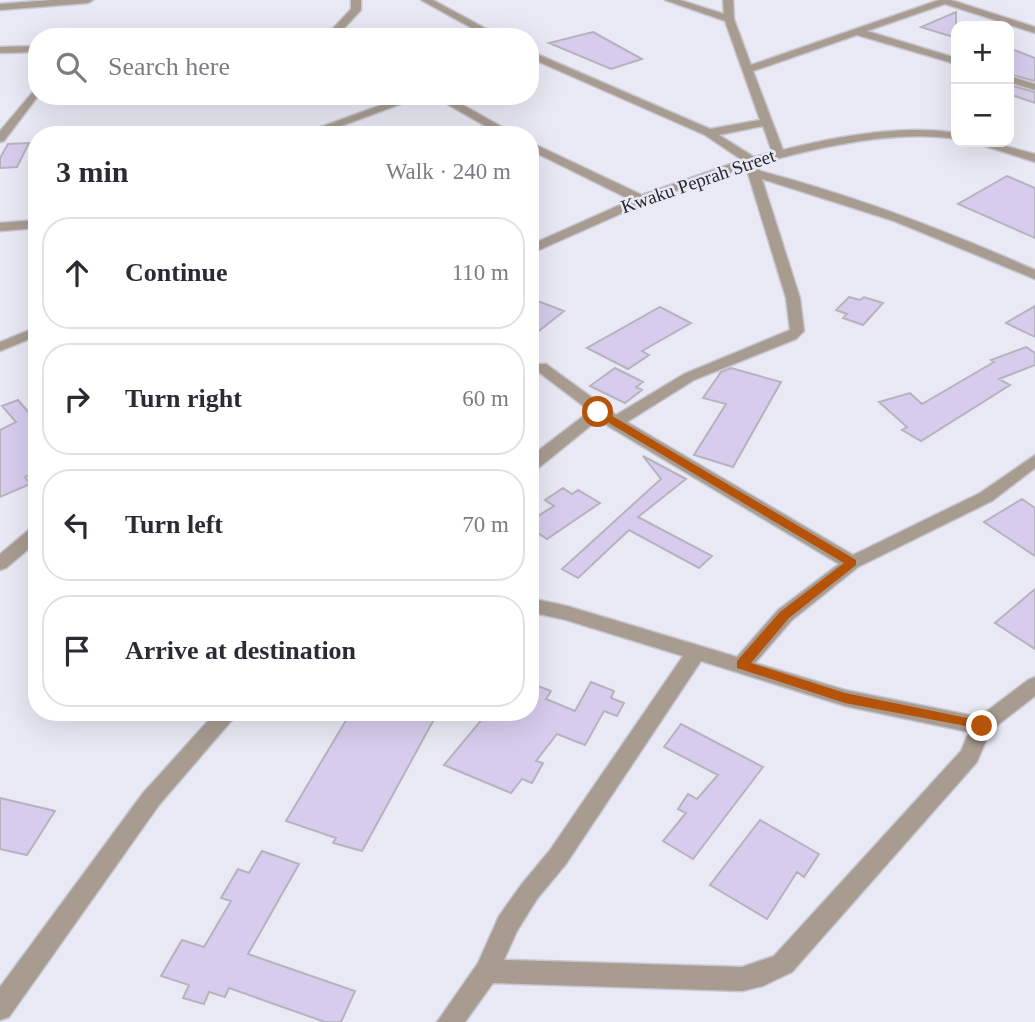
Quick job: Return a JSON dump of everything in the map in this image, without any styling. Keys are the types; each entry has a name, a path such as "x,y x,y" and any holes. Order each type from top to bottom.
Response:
{"street":[{"path":"0,7 86,0"},
{"path":"339,28 356,10 356,0"},
{"path":"426,0 479,28"},
{"path":"670,0 729,19"},
{"path":"728,0 729,19 778,153"},
{"path":"748,69 947,2 983,2"},
{"path":"947,2 1034,29"},
{"path":"855,31 951,60"},
{"path":"0,50 28,49"},
{"path":"539,58 709,133 750,160 757,174 793,298 797,331 689,377 614,423"},
{"path":"539,61 543,60"},
{"path":"1014,81 1035,87"},
{"path":"0,139 28,102"},
{"path":"331,126 390,105"},
{"path":"455,105 493,126"},
{"path":"709,133 767,122"},
{"name":"Kwaku Peprah Street","path":"539,246 638,198 750,160 851,140 928,134 951,136"},
{"path":"996,147 1035,158"},
{"path":"539,149 638,198"},
{"path":"757,174 836,194 928,228 1035,275"},
{"path":"0,228 28,225"},
{"path":"0,346 28,335"},
{"path":"539,371 614,423 852,562"},
{"path":"539,459 598,412"},
{"path":"742,665 785,615 852,562 986,497 1035,460"},
{"path":"0,564 28,540"},
{"path":"539,608 742,665 845,698 982,726"},
{"path":"450,1022 487,971 508,924 529,892 558,857 696,653"},
{"path":"487,971 742,979 763,974 783,964 799,949 874,859 969,756 982,726 1035,685"},
{"path":"0,1008 151,799 221,721"}],"building":[{"path":"956,12 956,21 951,21 951,36 921,27"},
{"path":"593,32 642,59 611,69 549,43"},
{"path":"1014,50 1035,58 1035,81 1014,75"},
{"path":"1014,86 1035,92 1035,103 1014,96"},
{"path":"8,144 28,145 17,167 0,168 0,158"},
{"path":"1007,176 1035,188 1035,238 958,204"},
{"path":"849,297 860,300 864,297 883,303 863,325 843,318 847,314 836,310"},
{"path":"539,301 564,311 539,331"},
{"path":"1035,306 1035,337 1006,323"},
{"path":"660,307 691,323 642,351 649,355 628,369 587,348"},
{"path":"1026,347 1035,353 1035,365 999,379 1010,385 921,441 902,430 907,427 879,402 910,393 922,404 994,362 991,360"},
{"path":"615,368 643,382 636,387 642,390 625,403 590,386"},
{"path":"731,368 781,382 733,467 694,455 726,404 703,398 721,372"},
{"path":"18,400 28,412 28,476 25,477 28,485 0,497 0,430 16,422 2,406"},
{"path":"643,456 686,479 638,517 712,556 699,568 629,530 578,578 562,569 661,479"},
{"path":"563,488 572,494 578,490 600,503 547,539 539,534 539,515 554,506 545,500"},
{"path":"1022,499 1035,508 1035,556 984,522"},
{"path":"1035,589 1035,649 995,623"},
{"path":"591,682 614,691 611,698 624,703 617,716 604,711 585,745 557,734 536,761 543,763 532,783 522,779 511,793 444,765 481,721 539,721 539,686 551,691 546,699 575,711"},
{"path":"346,721 433,721 362,851 333,843 336,838 286,821"},
{"path":"681,724 763,767 693,859 663,841 686,813 678,809 688,794 697,799 718,775 664,747"},
{"path":"0,798 55,811 27,855 0,849"},
{"path":"760,820 819,854 804,877 797,872 767,919 710,885"},
{"path":"262,851 299,864 248,954 355,991 341,1022 325,1022 229,988 225,997 209,992 204,1004 183,998 189,985 161,976 182,940 204,947 231,901 221,898 238,869 249,873"}],"route":[{"path":"598,412 852,562 785,615 742,665 845,698 982,726"}]}
